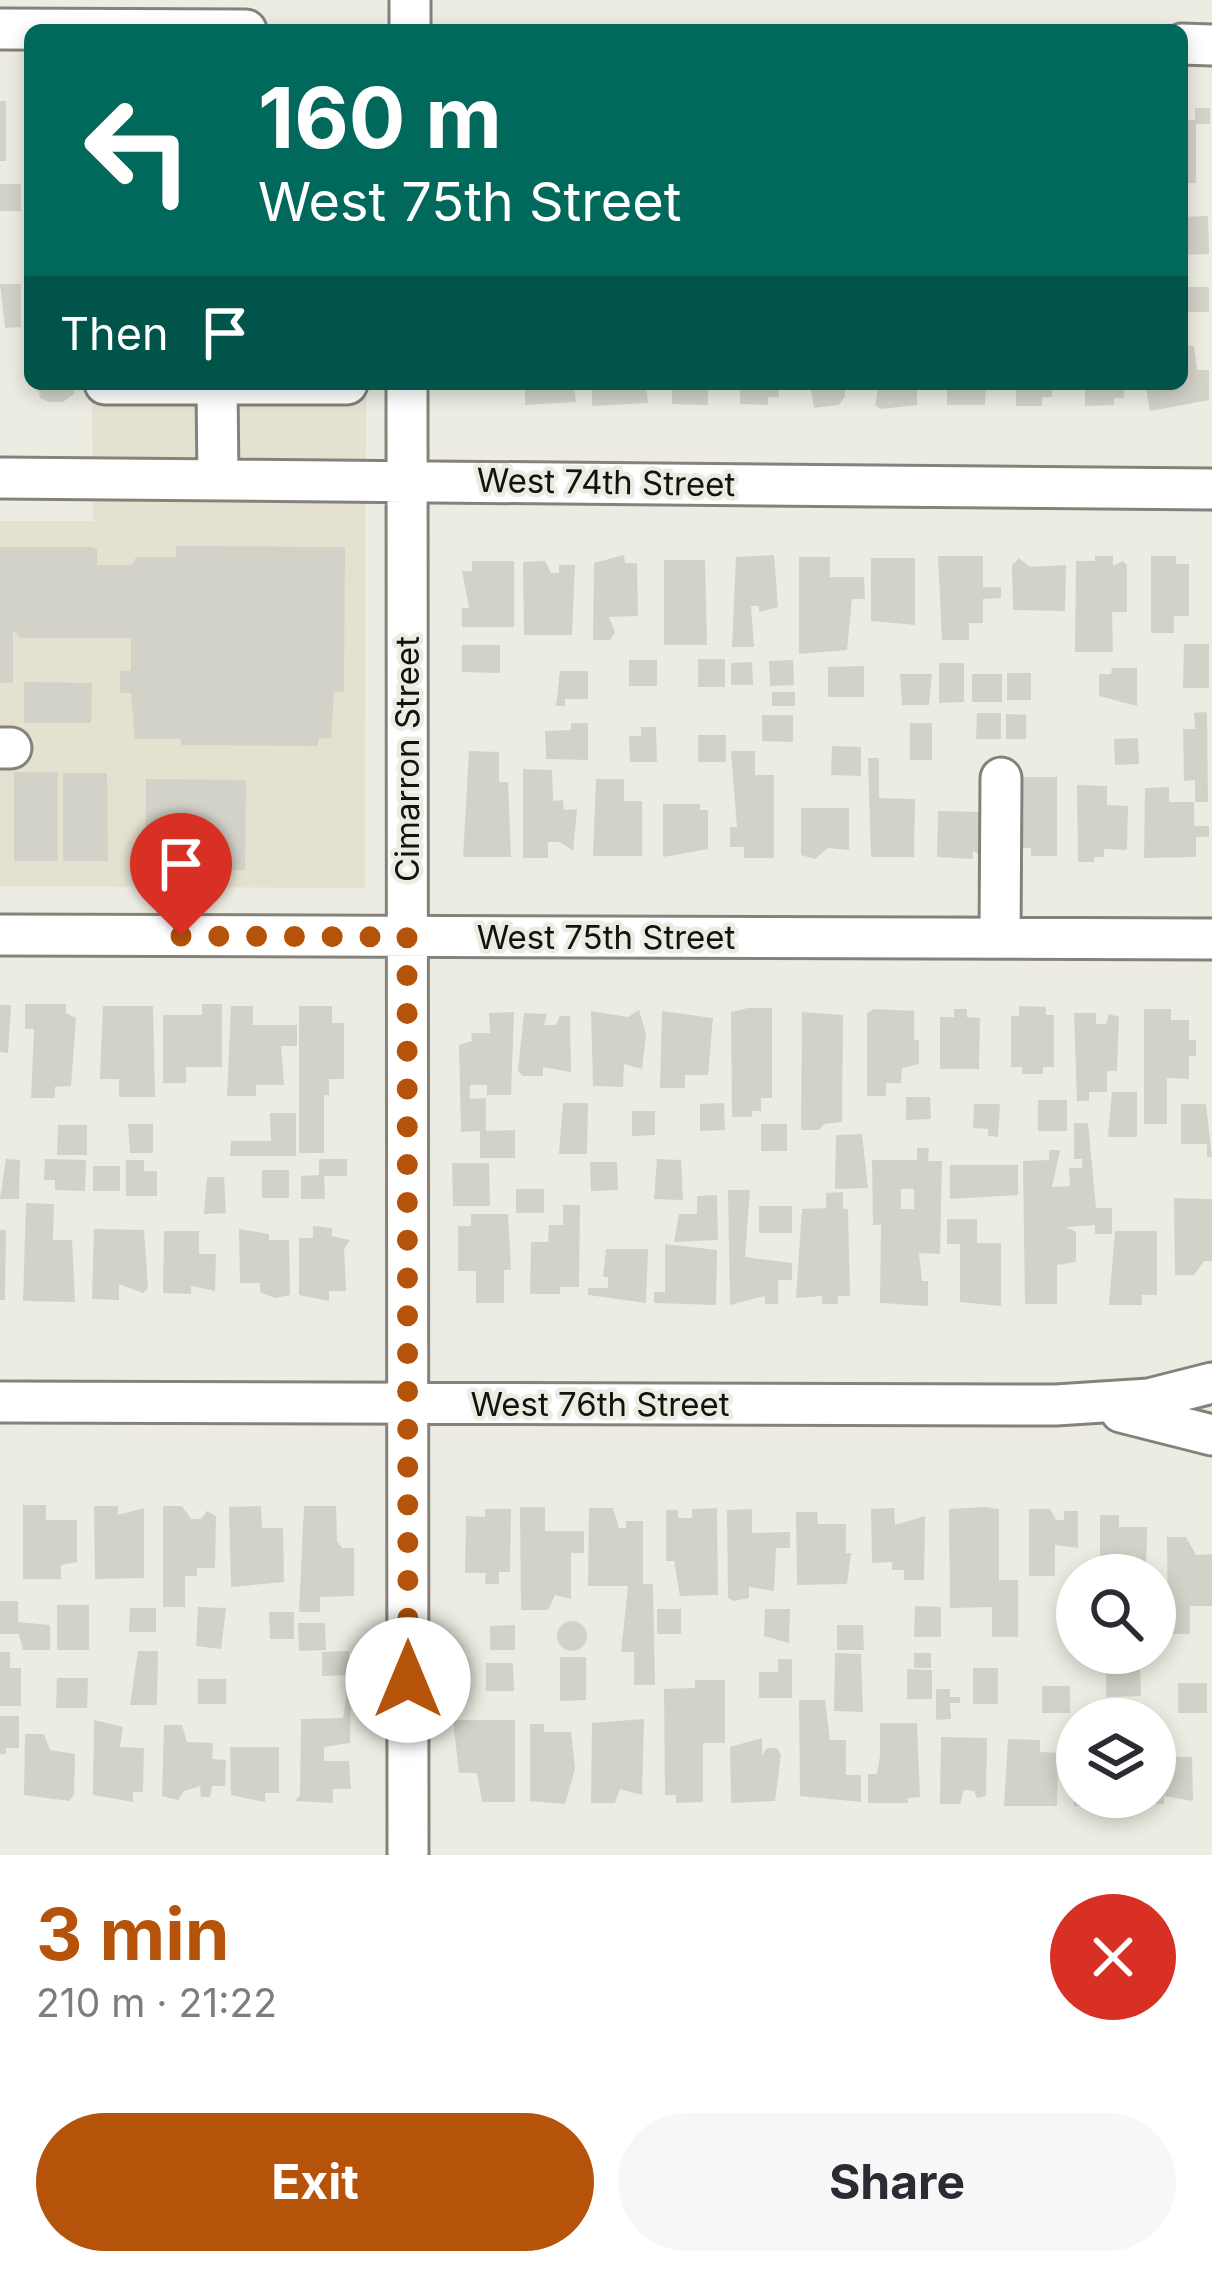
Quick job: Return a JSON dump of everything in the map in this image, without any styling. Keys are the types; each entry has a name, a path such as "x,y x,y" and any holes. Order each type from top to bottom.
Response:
{"street":[{"path":"217,390 218,479"},
{"name":"Cimarron Street","path":"407,390 408,1855"},
{"name":"West 74th Street","path":"0,478 1212,489"},
{"path":"1000,938 1001,778"},
{"name":"West 75th Street","path":"0,935 1212,939"},
{"name":"West 76th Street","path":"0,1402 1056,1405 1149,1400 1212,1383"},
{"name":"West 76th Street","path":"1056,1405 1146,1415 1212,1435"}],"shaded area":[{"path":"92,390 366,390 365,888 0,886 0,521 93,521"}],"building":[{"path":"0,101 6,101 6,161 0,161"},
{"path":"1195,108 1210,108 1210,124 1196,124 1196,183 1188,183 1188,120 1195,120"},
{"path":"0,184 21,184 21,211 0,211"},
{"path":"1208,216 1209,254 1188,255 1188,217"},
{"path":"0,284 21,284 21,327 5,328"},
{"path":"1188,287 1209,287 1209,312 1188,312"},
{"path":"1188,346 1194,346 1197,370 1209,370 1209,400 1150,411 1146,390 1188,390"},
{"path":"39,390 74,390 63,402 40,398"},
{"path":"525,390 575,390 576,402 525,405"},
{"path":"592,390 647,390 648,403 592,406"},
{"path":"672,390 708,390 708,405 672,404"},
{"path":"740,390 779,390 779,397 768,397 768,405 740,404"},
{"path":"811,390 845,390 839,405 814,408"},
{"path":"878,390 917,390 917,405 881,409 875,405"},
{"path":"947,390 986,390 985,405 947,405"},
{"path":"1016,390 1052,390 1052,397 1042,397 1042,406 1016,406"},
{"path":"1085,390 1124,390 1124,398 1114,398 1114,405 1085,406"},
{"path":"176,546 345,547 344,692 334,692 331,738 318,739 318,746 181,745 181,739 135,739 131,693 120,693 120,671 131,671 131,638 21,638 13,631 13,683 0,683 0,547 91,547 97,549 97,565 132,565 136,557 176,557"},
{"path":"624,555 625,563 637,563 638,616 609,617 615,632 610,640 593,640 594,563"},
{"path":"774,555 778,607 759,612 759,606 751,606 754,647 732,647 736,557"},
{"path":"938,556 983,556 983,587 1001,587 1001,598 983,599 983,623 969,623 969,640 942,640"},
{"path":"1095,556 1113,556 1113,566 1123,561 1127,565 1127,612 1112,612 1113,652 1075,652 1076,561 1095,561"},
{"path":"1151,556 1176,556 1176,564 1189,564 1189,616 1174,616 1174,633 1151,633"},
{"path":"799,557 830,557 830,577 864,577 865,599 852,599 847,650 799,654"},
{"path":"871,558 915,558 915,625 871,621"},
{"path":"1019,558 1030,567 1066,565 1065,611 1013,610 1012,565"},
{"path":"664,560 705,560 707,645 664,645"},
{"path":"472,561 514,561 514,627 462,627 462,608 469,608 462,571 472,571"},
{"path":"545,561 551,573 559,573 559,565 575,565 572,635 524,635 523,562"},
{"path":"1184,644 1209,644 1209,688 1183,688"},
{"path":"462,645 500,645 500,673 462,672"},
{"path":"698,659 725,659 725,687 698,687"},
{"path":"629,660 657,660 657,686 629,686"},
{"path":"793,660 794,685 770,686 769,661"},
{"path":"752,662 753,685 731,685 731,663"},
{"path":"939,663 964,663 964,702 939,703"},
{"path":"864,666 864,697 828,697 828,667"},
{"path":"1112,668 1137,668 1137,706 1099,696 1099,674 1111,674"},
{"path":"560,671 588,671 588,699 565,699 565,706 556,706"},
{"path":"1007,673 1031,673 1031,700 1007,700"},
{"path":"900,674 932,674 929,705 902,705"},
{"path":"972,674 1002,674 1002,702 972,702"},
{"path":"24,682 92,683 91,723 24,723"},
{"path":"772,692 795,692 795,706 772,706"},
{"path":"1207,712 1208,802 1195,802 1195,780 1184,781 1183,729 1195,729 1194,713"},
{"path":"977,713 1001,713 1001,739 976,739"},
{"path":"1006,714 1026,715 1026,739 1006,739"},
{"path":"762,715 793,715 793,742 762,741"},
{"path":"571,723 588,723 588,760 546,759 545,731 571,730"},
{"path":"910,723 932,723 932,760 910,760"},
{"path":"641,727 656,727 657,762 630,762 629,736 641,736"},
{"path":"698,735 726,735 726,762 698,762"},
{"path":"1138,738 1139,764 1115,765 1114,739"},
{"path":"832,746 861,747 861,776 831,775"},
{"path":"469,751 499,752 499,782 508,782 511,857 463,857"},
{"path":"731,751 755,751 755,775 774,775 774,858 744,858 744,847 730,847 730,827 737,827"},
{"path":"868,758 879,758 879,798 915,799 914,857 871,857"},
{"path":"523,769 552,770 553,801 563,800 564,810 577,809 573,851 560,842 548,842 548,858 523,858"},
{"path":"14,772 58,772 58,861 14,861"},
{"path":"63,773 107,773 108,861 63,861"},
{"path":"1021,777 1057,777 1057,856 1031,856 1031,848 1021,848"},
{"path":"146,779 246,780 245,870 146,869"},
{"path":"596,779 624,779 624,801 642,801 642,856 593,856"},
{"path":"1077,785 1107,786 1107,805 1128,806 1127,850 1104,849 1104,857 1094,857 1094,862 1078,862"},
{"path":"1169,787 1169,802 1194,802 1194,826 1209,826 1209,837 1196,837 1196,857 1144,858 1145,788"},
{"path":"663,804 700,804 700,810 708,810 708,849 663,857"},
{"path":"801,808 849,808 849,850 828,848 815,859 801,855"},
{"path":"938,811 985,812 982,856 973,851 973,859 937,857"},
{"path":"25,1004 66,1004 66,1013 76,1018 71,1086 55,1087 55,1098 31,1098 34,1029 25,1029"},
{"path":"202,1004 222,1004 222,1067 186,1067 186,1083 163,1083 163,1015 202,1015"},
{"path":"0,1005 11,1005 8,1053 0,1052"},
{"path":"103,1006 153,1006 155,1097 119,1097 119,1079 100,1079"},
{"path":"231,1006 253,1006 253,1025 297,1025 297,1046 281,1046 284,1085 256,1085 256,1096 227,1096"},
{"path":"299,1006 332,1006 332,1023 344,1023 344,1079 329,1079 329,1095 324,1095 324,1153 299,1153"},
{"path":"1019,1006 1046,1007 1046,1015 1054,1015 1054,1067 1043,1067 1043,1074 1022,1074 1022,1067 1011,1067 1011,1016 1019,1016"},
{"path":"772,1008 772,1098 761,1098 761,1111 752,1111 752,1117 732,1117 731,1012"},
{"path":"874,1009 914,1011 914,1040 919,1040 919,1064 902,1068 901,1083 886,1083 886,1096 867,1096 867,1013"},
{"path":"954,1009 967,1009 967,1017 980,1018 979,1069 940,1069 940,1017 954,1017"},
{"path":"1144,1009 1171,1009 1171,1020 1189,1020 1189,1040 1196,1040 1196,1056 1189,1056 1189,1079 1167,1078 1167,1124 1144,1124"},
{"path":"639,1010 646,1034 642,1069 624,1064 623,1087 593,1086 591,1011 628,1017"},
{"path":"662,1011 713,1018 708,1075 685,1075 685,1088 660,1088"},
{"path":"514,1012 511,1095 487,1095 487,1085 470,1085 470,1099 486,1098 486,1131 515,1130 515,1158 480,1158 480,1131 461,1132 459,1045 472,1041 471,1033 490,1033 489,1013"},
{"path":"802,1012 843,1015 842,1122 824,1124 819,1130 801,1130"},
{"path":"524,1013 547,1014 544,1025 556,1025 560,1016 570,1016 571,1072 543,1067 543,1076 523,1076 518,1071"},
{"path":"1074,1013 1096,1013 1096,1024 1106,1024 1109,1014 1119,1017 1117,1071 1107,1071 1107,1092 1089,1092 1089,1101 1077,1101"},
{"path":"1112,1092 1137,1092 1137,1137 1108,1137"},
{"path":"906,1097 930,1097 931,1119 906,1120"},
{"path":"1038,1100 1067,1100 1067,1131 1038,1131"},
{"path":"563,1103 588,1103 587,1154 559,1154"},
{"path":"724,1103 725,1130 700,1131 700,1104"},
{"path":"974,1104 1000,1104 998,1137 988,1136 988,1129 973,1128"},
{"path":"1181,1104 1206,1104 1212,1157 1207,1157 1207,1144 1181,1144"},
{"path":"632,1111 655,1111 655,1135 632,1136"},
{"path":"270,1113 296,1113 296,1156 230,1156 231,1141 271,1141"},
{"path":"1074,1123 1088,1123 1096,1208 1112,1208 1112,1234 1095,1234 1095,1225 1066,1227 1076,1232 1076,1262 1057,1265 1057,1304 1025,1304 1023,1161 1049,1160 1049,1150 1060,1150 1052,1187 1070,1186 1069,1168 1082,1168 1082,1159 1074,1159"},
{"path":"128,1124 153,1124 153,1153 130,1153"},
{"path":"761,1124 787,1124 787,1151 761,1151"},
{"path":"58,1125 87,1125 87,1155 57,1155"},
{"path":"862,1134 868,1188 835,1189 836,1135"},
{"path":"917,1148 929,1148 928,1161 942,1161 940,1254 919,1253 922,1281 928,1281 928,1306 880,1303 881,1225 873,1225 872,1160 917,1160","holes":["901,1189 914,1189 914,1209 901,1209"]},
{"path":"6,1159 20,1160 19,1199 0,1199"},
{"path":"45,1159 86,1160 85,1191 55,1190 55,1180 44,1180"},
{"path":"319,1159 347,1159 347,1176 324,1176 325,1199 301,1199 301,1176 319,1175"},
{"path":"657,1159 681,1160 683,1200 654,1199"},
{"path":"126,1160 144,1160 144,1171 157,1171 157,1196 126,1196"},
{"path":"590,1162 617,1162 618,1190 591,1191"},
{"path":"452,1163 489,1163 490,1206 453,1206"},
{"path":"950,1165 1018,1165 1018,1195 950,1199"},
{"path":"93,1166 120,1166 120,1191 93,1191"},
{"path":"262,1170 289,1170 289,1198 262,1198"},
{"path":"207,1177 224,1177 226,1213 204,1214"},
{"path":"516,1189 544,1189 544,1213 516,1213"},
{"path":"728,1190 750,1190 745,1257 792,1263 792,1280 778,1280 778,1304 765,1304 765,1296 730,1305"},
{"path":"843,1192 843,1209 848,1209 850,1296 838,1296 838,1304 822,1304 822,1296 796,1298 802,1209 826,1208 826,1193"},
{"path":"717,1195 718,1240 674,1242 679,1214 697,1214 697,1196"},
{"path":"1174,1198 1212,1199 1212,1261 1204,1261 1194,1275 1175,1275"},
{"path":"26,1203 54,1204 53,1240 72,1240 75,1302 23,1301"},
{"path":"563,1205 580,1205 579,1287 560,1287 560,1294 530,1294 531,1242 548,1242 549,1225 563,1225"},
{"path":"759,1206 792,1206 792,1233 759,1233"},
{"path":"471,1214 508,1214 511,1270 504,1270 504,1303 476,1303 476,1271 458,1271 458,1226 471,1226"},
{"path":"947,1219 977,1219 977,1243 1001,1243 1001,1306 960,1302 960,1244 947,1244"},
{"path":"313,1226 332,1228 332,1236 350,1240 344,1249 346,1291 329,1291 329,1301 299,1295 299,1238 313,1238"},
{"path":"94,1229 144,1230 148,1288 143,1293 119,1284 119,1300 92,1299"},
{"path":"239,1229 269,1234 269,1240 289,1240 290,1295 275,1298 260,1292 260,1283 240,1283"},
{"path":"0,1230 6,1230 5,1300 0,1300"},
{"path":"164,1231 199,1231 199,1254 216,1254 215,1291 191,1286 191,1294 163,1293"},
{"path":"1115,1231 1157,1231 1157,1295 1142,1295 1142,1305 1109,1305"},
{"path":"665,1244 717,1250 716,1305 654,1303 654,1292 665,1292"},
{"path":"606,1249 648,1249 646,1303 588,1295 588,1288 608,1288 608,1277 603,1277"},
{"path":"23,1505 46,1505 46,1520 77,1520 77,1562 61,1565 61,1579 23,1579"},
{"path":"94,1506 118,1506 118,1515 144,1508 144,1578 95,1579"},
{"path":"163,1506 182,1506 191,1519 201,1519 207,1511 216,1516 215,1568 197,1568 197,1576 185,1576 185,1607 163,1607"},
{"path":"261,1506 262,1528 283,1528 284,1582 231,1587 229,1507"},
{"path":"304,1506 336,1506 337,1541 342,1548 354,1548 354,1596 320,1597 320,1612 299,1612"},
{"path":"520,1507 545,1507 545,1531 584,1531 584,1553 571,1553 571,1599 555,1595 548,1610 521,1610"},
{"path":"589,1508 613,1508 619,1528 626,1528 626,1521 643,1521 643,1584 653,1584 655,1685 634,1685 634,1652 621,1652 628,1586 588,1586"},
{"path":"717,1508 718,1595 680,1596 674,1561 666,1561 666,1510 678,1510 678,1518 692,1518 692,1509"},
{"path":"894,1508 895,1525 925,1516 924,1580 904,1580 904,1570 892,1570 892,1562 872,1563 871,1509"},
{"path":"485,1509 511,1509 510,1572 499,1572 499,1584 485,1584 486,1573 465,1573 466,1516 485,1517"},
{"path":"752,1509 752,1533 790,1532 790,1548 776,1548 774,1591 749,1587 749,1598 734,1601 728,1598 727,1510"},
{"path":"949,1509 999,1509 999,1580 1018,1580 1018,1637 992,1637 992,1607 950,1608"},
{"path":"1029,1509 1050,1509 1056,1520 1064,1520 1064,1511 1078,1511 1078,1548 1055,1545 1055,1576 1029,1576"},
{"path":"796,1512 817,1512 818,1524 846,1524 846,1553 851,1553 847,1584 797,1585"},
{"path":"1100,1515 1119,1515 1119,1527 1147,1527 1146,1554 1100,1554"},
{"path":"1167,1537 1186,1537 1196,1555 1212,1554 1212,1606 1190,1606 1190,1634 1176,1634 1176,1554 1167,1554"},
{"path":"0,1601 18,1601 18,1622 50,1625 50,1650 23,1650 19,1634 0,1634"},
{"path":"57,1605 89,1605 89,1650 57,1650"},
{"path":"915,1606 941,1607 941,1637 914,1637"},
{"path":"198,1607 226,1608 221,1649 196,1646"},
{"path":"130,1608 156,1608 156,1632 129,1632"},
{"path":"657,1609 681,1609 681,1634 657,1634"},
{"path":"765,1609 790,1609 789,1643 764,1636"},
{"path":"269,1612 294,1612 294,1639 270,1639"},
{"path":"572,1621 587,1636 572,1651 557,1636"},
{"path":"298,1623 325,1623 326,1650 299,1651"},
{"path":"515,1625 515,1650 490,1650 490,1626"},
{"path":"837,1625 863,1625 864,1650 837,1650"},
{"path":"138,1651 158,1651 157,1705 130,1705"},
{"path":"349,1651 349,1675 322,1676 322,1652"},
{"path":"0,1652 10,1652 10,1668 21,1668 21,1706 0,1706"},
{"path":"835,1653 861,1654 863,1712 834,1711"},
{"path":"914,1653 931,1653 931,1668 914,1668"},
{"path":"560,1657 586,1657 586,1700 560,1701"},
{"path":"778,1659 792,1659 792,1698 759,1698 759,1672 778,1672"},
{"path":"486,1663 513,1663 514,1691 486,1691"},
{"path":"973,1668 998,1668 998,1704 973,1704"},
{"path":"907,1669 932,1670 932,1699 907,1699"},
{"path":"1106,1674 1140,1674 1141,1696 1106,1697"},
{"path":"57,1678 88,1678 87,1708 56,1708"},
{"path":"198,1679 226,1679 226,1704 198,1704"},
{"path":"695,1680 725,1680 725,1743 703,1743 703,1802 676,1803 676,1795 665,1795 664,1689 695,1688"},
{"path":"1178,1683 1207,1683 1207,1713 1178,1713"},
{"path":"1042,1686 1070,1686 1070,1698 1056,1698 1056,1713 1042,1713"},
{"path":"936,1689 950,1689 950,1697 960,1697 960,1703 950,1703 951,1719 936,1720"},
{"path":"347,1693 351,1693 350,1743 324,1747 324,1761 349,1761 351,1789 333,1789 333,1803 295,1801 300,1795 301,1719 343,1718"},
{"path":"799,1700 825,1700 830,1740 846,1740 846,1775 861,1775 861,1802 800,1796"},
{"path":"0,1716 19,1716 19,1748 6,1748 6,1754 0,1754"},
{"path":"644,1719 642,1795 620,1789 615,1803 591,1803 592,1723"},
{"path":"94,1720 123,1727 120,1747 144,1748 143,1792 133,1792 133,1802 93,1795"},
{"path":"453,1720 515,1720 515,1802 482,1802 477,1773 459,1773"},
{"path":"880,1723 917,1723 920,1797 908,1798 908,1803 868,1803 868,1774 877,1774 880,1756"},
{"path":"530,1724 544,1724 544,1732 571,1732 575,1769 565,1804 530,1801"},
{"path":"164,1725 182,1725 187,1742 213,1743 212,1759 226,1760 225,1786 212,1786 210,1797 201,1797 200,1786 184,1791 178,1800 162,1796"},
{"path":"25,1734 44,1734 50,1750 75,1754 74,1795 69,1801 24,1795"},
{"path":"941,1737 987,1738 986,1796 977,1798 974,1791 964,1790 960,1804 940,1804"},
{"path":"762,1738 762,1755 767,1748 777,1748 781,1755 775,1801 731,1803 730,1747"},
{"path":"1008,1739 1040,1740 1040,1752 1056,1753 1056,1806 1004,1806"},
{"path":"230,1747 279,1747 279,1793 265,1793 265,1802 231,1795"},
{"path":"1176,1757 1192,1757 1193,1801 1176,1798"}],"route":[{"path":"181,936 407,937 408,1680"}]}
